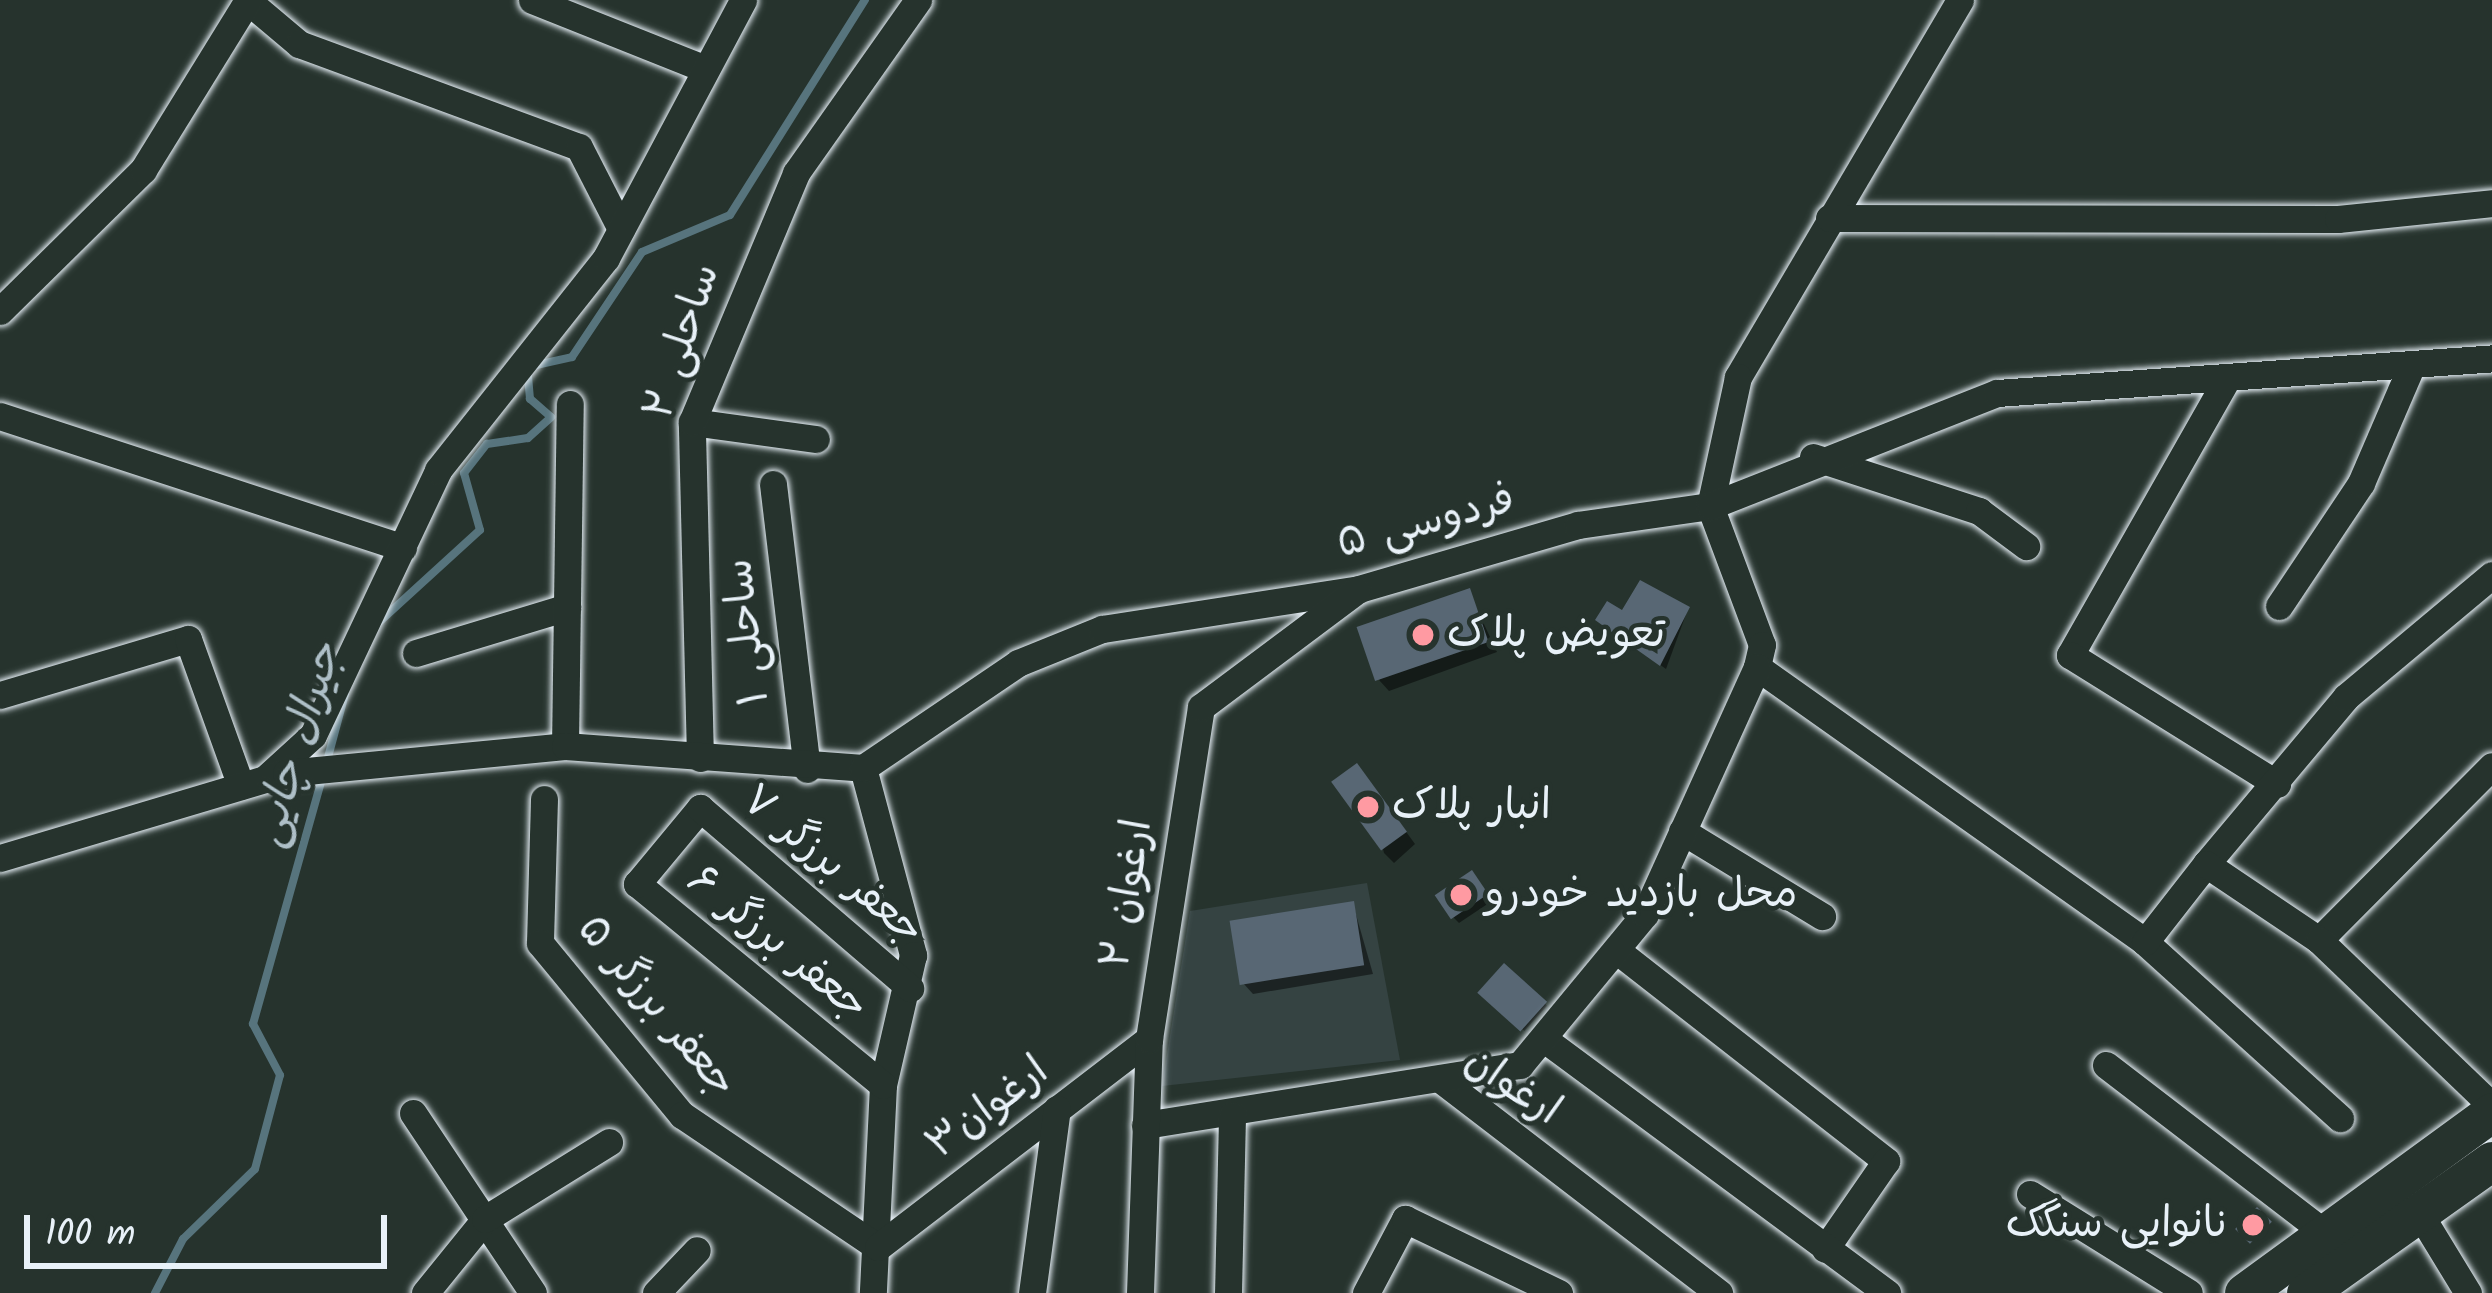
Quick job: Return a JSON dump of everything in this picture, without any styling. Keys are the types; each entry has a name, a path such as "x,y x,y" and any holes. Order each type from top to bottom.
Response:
{"main road":[{"path":"2244,1293 2492,1109"},
{"path":"2306,1293 2492,1161"}],"street":[{"path":"532,0 700,67"},
{"path":"264,779 313,736 438,470 621,230 700,67 743,0"},
{"name":"ساحلی ۲","path":"700,758 692,422 796,173 918,0"},
{"path":"1440,1079 1520,1065 1616,950 1682,831 1762,645 1710,506 1738,377 1960,0"},
{"path":"0,311 143,170 248,1 299,44 579,147 621,230"},
{"path":"1829,218 2338,219 2492,202"},
{"name":"فردوسی ۵","path":"863,768 1018,663 1102,629 1359,589 1578,525 1710,506 1813,457 1997,393 2492,358"},
{"path":"2279,606 2361,484 2411,367"},
{"path":"2228,377 2070,655 2277,784"},
{"path":"565,746 570,404"},
{"path":"0,416 403,548"},
{"path":"692,422 816,439"},
{"path":"1813,457 1960,503 2026,546"},
{"name":"ساحلی ۱","path":"773,484 807,769"},
{"path":"2145,942 2346,697 2489,583"},
{"name":"ارغوان ۲","path":"1140,1293 1149,1039 1201,706 1359,589"},
{"path":"416,653 567,607"},
{"path":"0,695 188,639 264,779"},
{"path":"1756,667 2145,942 2340,1118"},
{"path":"0,858 264,779 400,763 565,746 807,769 863,768 914,955 910,988 883,1084 873,1293"},
{"path":"2319,940 2492,766"},
{"name":"جعفر برزگر ۵","path":"544,799 540,943 682,1115 790,1198 878,1247"},
{"name":"جعفر برزگر ۷","path":"700,808 910,988"},
{"name":"جعفر برزگر ۶","path":"700,808 638,884 883,1084"},
{"path":"1682,831 1822,916"},
{"path":"2206,864 2319,940 2492,1109"},
{"path":"1616,950 1886,1161 1825,1249"},
{"name":"ارغوان۳","path":"878,1247 1149,1039"},
{"path":"1544,1039 1888,1293"},
{"path":"2106,1065 2324,1232"},
{"name":"ارغوان","path":"1145,1125 1440,1079 1719,1293"},
{"path":"1032,1293 1057,1109"},
{"path":"413,1113 533,1293"},
{"path":"1228,1293 1232,1115"},
{"path":"425,1293 484,1219 609,1142"},
{"path":"2030,1194 2189,1293"},
{"path":"2418,1210 2468,1293"},
{"path":"1366,1293 1405,1219 1559,1293"},
{"path":"656,1293 697,1250"}],"shaded area":[{"path":"1367,883 1400,1060 1162,1086 1190,911"}],"building":[{"path":"1640,580 1690,607 1660,666 1595,620 1607,601 1622,610"},
{"name":"تعویض پلاک","path":"1470,588 1489,642 1375,681 1357,627"},
{"name":"انبار پلاک","path":"1357,763 1407,832 1381,851 1331,782"},
{"name":"محل بازدید خودرو","path":"1472,870 1488,894 1451,919 1435,895"},
{"path":"1354,901 1364,965 1240,985 1230,921"},
{"path":"1504,963 1547,1002 1520,1032 1477,993"},
{"name":"نانوایی سنگک","path":"2257,1207 2272,1222 2250,1244 2235,1229"}],"waterway":[{"name":"جیرال چایی","path":"378,623 480,530 464,473 487,444 528,438 551,417 530,399 527,367 572,357 642,252 730,215 865,0"},
{"name":"جیرال چایی","path":"327,761 345,694"},
{"name":"جیرال چایی","path":"155,1293 183,1239 255,1169 280,1075 253,1024 323,775"}],"place":[{"name":"تعویض پلاک","path":"1423,635"},
{"name":"انبار پلاک","path":"1368,807"},
{"name":"محل بازدید خودرو","path":"1461,895"},
{"name":"نانوایی سنگک","path":"2253,1225"}]}
